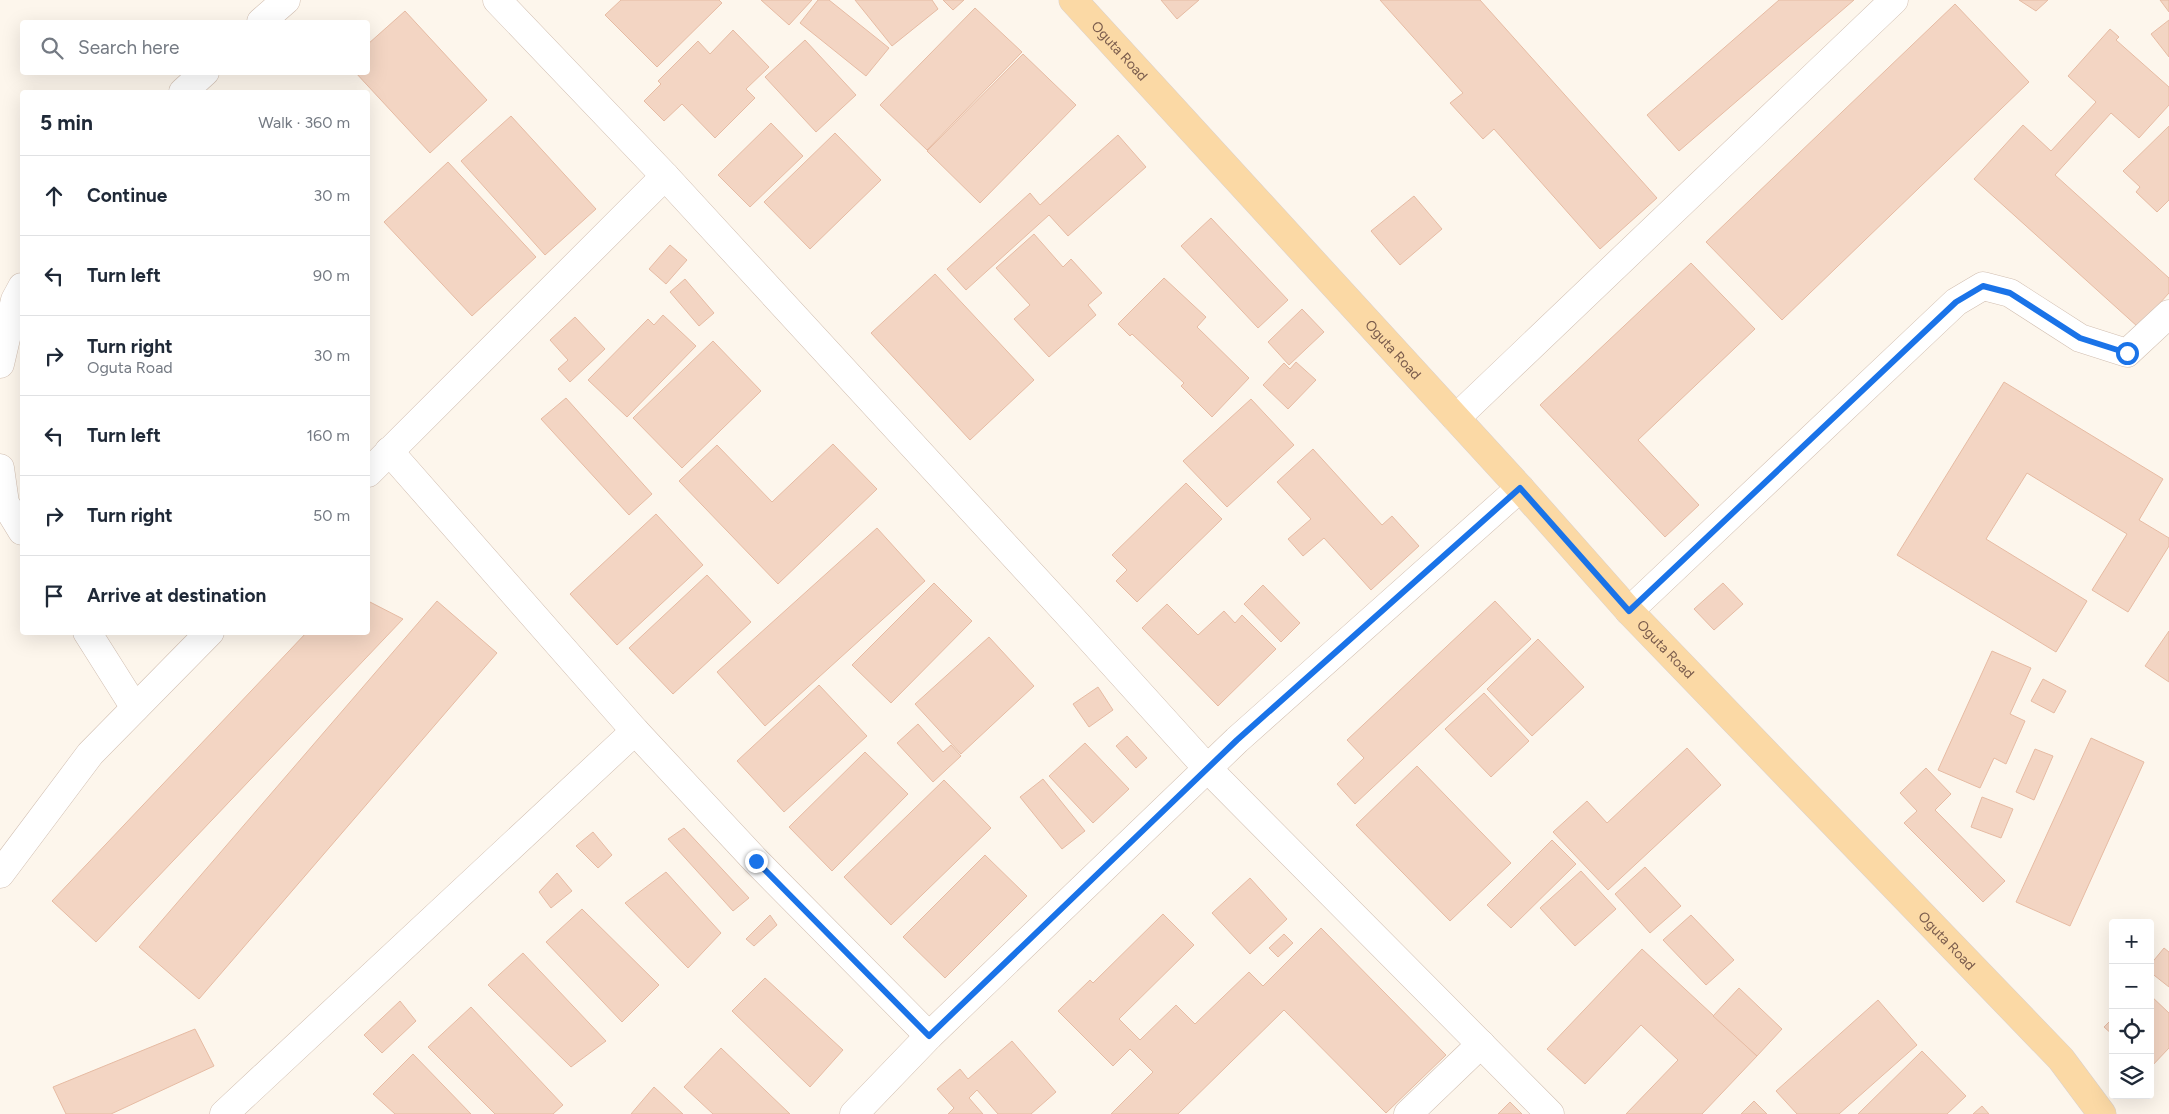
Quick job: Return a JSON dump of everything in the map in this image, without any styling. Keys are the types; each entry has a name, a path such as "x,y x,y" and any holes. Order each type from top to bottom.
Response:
{"main road":[{"name":"Oguta Road","path":"1073,0 1520,488 1629,611 2061,1059 2102,1114"}],"street":[{"path":"263,20 286,0"},
{"path":"497,0 665,176 1207,768 1550,1114"},
{"path":"1456,418 1894,0"},
{"path":"185,90 202,75"},
{"path":"370,471 665,176"},
{"path":"1629,611 1956,302 1983,286 2010,293 2080,338 2127,353 2169,314"},
{"path":"0,364 16,300 20,291"},
{"path":"389,451 635,731 756,861 929,1036"},
{"path":"0,468 5,504 20,528"},
{"path":"854,1114 929,1036 1207,768 1520,488"},
{"path":"89,635 136,708"},
{"path":"0,874 90,754 207,635"},
{"path":"224,1114 635,731"},
{"path":"1408,1114 1481,1044"}],"building":[{"path":"621,0 719,0 722,3 657,67 605,15"},
{"path":"761,0 812,0 789,25"},
{"path":"818,0 829,0 889,48 866,76 800,23"},
{"path":"855,0 932,0 938,9 892,46"},
{"path":"943,0 964,0 953,10"},
{"path":"1161,0 1199,0 1177,19"},
{"path":"1380,0 1480,0 1657,198 1600,249 1494,129 1483,139 1450,103 1463,93"},
{"path":"1779,0 1854,0 1679,151 1647,115"},
{"path":"2019,0 2048,0 2036,11"},
{"path":"2160,0 2169,0 2169,12"},
{"path":"1955,4 2029,82 1782,320 1706,242"},
{"path":"975,8 1022,52 927,150 880,105"},
{"path":"405,11 487,100 430,153 358,75 370,75 370,42"},
{"path":"2169,20 2169,57 2151,34"},
{"path":"2110,29 2119,37 2116,40 2169,87 2169,105 2139,138 2111,113 2055,175 2169,278 2169,293 2138,327 1974,179 2023,125 2051,151 2096,102 2068,76"},
{"path":"733,30 769,67 746,89 755,98 715,138 682,104 664,121 644,101 661,84 658,81 698,41 710,54"},
{"path":"805,40 856,95 816,132 765,77"},
{"path":"1023,54 1076,105 980,203 927,151"},
{"path":"511,116 596,209 545,255 461,161"},
{"path":"771,123 803,156 750,207 718,175"},
{"path":"2169,126 2169,200 2157,212 2136,192 2140,187 2123,171"},
{"path":"835,133 881,180 810,249 764,202"},
{"path":"1118,135 1146,167 1068,236 1049,215 966,290 947,269 1030,193 1040,205"},
{"path":"448,162 536,257 472,316 384,222"},
{"path":"1414,196 1442,229 1400,265 1371,231"},
{"path":"1211,218 1288,300 1258,328 1181,246"},
{"path":"1034,234 1063,267 1071,259 1102,293 1088,305 1096,315 1049,357 1014,319 1030,305 996,268"},
{"path":"670,245 687,260 666,284 649,269"},
{"path":"1691,263 1755,329 1638,440 1699,505 1665,537 1540,405"},
{"path":"935,274 1034,380 970,440 871,333"},
{"path":"1164,278 1206,317 1197,327 1249,378 1212,417 1181,386 1184,383 1132,334 1130,336 1118,324"},
{"path":"685,279 714,313 699,326 670,292"},
{"path":"1302,309 1324,332 1289,365 1268,342"},
{"path":"663,315 696,346 627,417 588,380 648,319 654,325"},
{"path":"575,317 605,349 570,382 558,369 568,360 550,340"},
{"path":"713,341 761,391 682,468 633,418"},
{"path":"1296,362 1316,380 1288,409 1263,385 1284,363 1290,369"},
{"path":"2004,382 2163,479 2139,520 2169,538 2169,546 2128,612 2092,590 2127,534 2027,473 1986,539 2087,601 2056,652 1897,555"},
{"path":"566,398 652,494 629,515 541,419"},
{"path":"1251,399 1294,445 1227,507 1183,461"},
{"path":"833,444 877,489 778,584 679,481 717,445 772,502"},
{"path":"1313,449 1382,525 1392,516 1419,546 1371,590 1324,538 1303,556 1288,539 1311,519 1277,482"},
{"path":"1186,483 1222,519 1137,602 1116,581 1127,570 1112,555"},
{"path":"656,514 703,565 617,645 570,594"},
{"path":"877,528 925,581 765,726 717,672"},
{"path":"707,575 751,622 673,694 629,648"},
{"path":"934,583 972,621 891,703 852,665"},
{"path":"1723,583 1743,604 1714,630 1694,609"},
{"path":"1263,585 1300,623 1281,642 1244,604"},
{"path":"437,601 497,653 199,999 139,947"},
{"path":"1495,601 1531,639 1355,804 1337,784 1364,758 1347,740"},
{"path":"370,602 403,619 96,942 52,901 304,635 370,635"},
{"path":"1167,604 1198,635 1224,611 1235,623 1242,615 1276,649 1218,706 1142,628"},
{"path":"2169,631 2169,682 2145,666"},
{"path":"989,637 1034,686 961,754 915,704"},
{"path":"1538,639 1584,687 1532,736 1487,689"},
{"path":"1992,651 2031,668 2010,714 2025,721 2006,764 1994,758 1980,788 1938,770"},
{"path":"2043,679 2066,691 2054,713 2031,701"},
{"path":"819,685 867,736 784,812 737,761"},
{"path":"1098,687 1113,710 1089,727 1073,704"},
{"path":"1484,693 1529,741 1491,777 1445,729"},
{"path":"918,724 943,752 951,745 961,756 933,782 897,743"},
{"path":"1127,736 1147,758 1136,768 1116,746"},
{"path":"2091,738 2144,762 2070,926 2016,902"},
{"path":"1085,743 1129,789 1093,823 1049,776"},
{"path":"1687,748 1721,785 1608,890 1553,832 1587,801 1607,823"},
{"path":"2035,749 2053,756 2034,800 2016,792"},
{"path":"865,752 908,794 832,871 789,827"},
{"path":"1417,766 1511,863 1450,921 1356,825"},
{"path":"1926,768 1951,794 1935,810 2005,881 1983,902 1904,823 1917,811 1900,793"},
{"path":"1043,779 1085,831 1062,849 1020,797"},
{"path":"944,780 991,828 891,925 844,877"},
{"path":"1982,797 2013,809 2001,838 1971,827"},
{"path":"684,828 749,898 733,911 668,839"},
{"path":"593,832 612,855 598,868 576,846"},
{"path":"1552,840 1576,864 1511,928 1487,905"},
{"path":"985,855 1027,896 945,978 903,937"},
{"path":"1645,867 1681,906 1650,933 1615,894"},
{"path":"1581,871 1616,909 1575,946 1540,908"},
{"path":"666,872 721,933 688,968 625,903"},
{"path":"557,873 572,891 551,908 539,892"},
{"path":"1250,878 1287,919 1250,954 1212,913"},
{"path":"582,909 659,985 622,1022 546,942"},
{"path":"1163,914 1194,945 1119,1019 1140,1040 1176,1005 1195,1024 1249,972 1263,986 1321,928 1446,1055 1386,1113 1284,1010 1178,1114 1111,1114 1153,1072 1130,1049 1113,1066 1058,1011 1090,980 1093,983"},
{"path":"770,915 777,925 754,946 746,939"},
{"path":"1691,915 1734,960 1706,985 1663,940"},
{"path":"1284,934 1293,943 1278,957 1269,948"},
{"path":"2164,948 2169,952 2169,987 2154,975 2154,960"},
{"path":"1642,949 1757,1056 1702,1114 1626,1114 1678,1060 1641,1025 1585,1084 1547,1049"},
{"path":"523,953 606,1041 571,1067 488,985"},
{"path":"765,978 843,1050 810,1087 732,1011"},
{"path":"1739,988 1782,1029 1757,1056 1713,1016"},
{"path":"2154,999 2169,1013 2169,1048 2154,1064"},
{"path":"1878,1000 1917,1045 1839,1114 1797,1114 1776,1091"},
{"path":"400,1001 416,1021 382,1053 364,1035"},
{"path":"471,1007 563,1105 553,1114 495,1114 428,1047"},
{"path":"2109,1022 2109,1031 2104,1027"},
{"path":"195,1029 214,1066 111,1114 66,1114 53,1087"},
{"path":"1012,1041 1056,1092 1031,1114 998,1114 977,1090 969,1098 983,1114 948,1114 954,1108 937,1089 960,1069 968,1079"},
{"path":"721,1048 790,1114 713,1114 684,1087"},
{"path":"1922,1051 1966,1096 1947,1114 1858,1114"},
{"path":"413,1054 471,1114 395,1114 373,1094"},
{"path":"654,1087 683,1114 631,1114"},
{"path":"1754,1101 1767,1114 1741,1114"},
{"path":"1510,1102 1522,1114 1498,1114"},
{"path":"1982,1106 1989,1114 1973,1114"}],"route":[{"path":"756,861 929,1036 1237,740 1520,488 1629,611 1956,302 1983,286 2010,293 2080,338 2127,353"}]}
